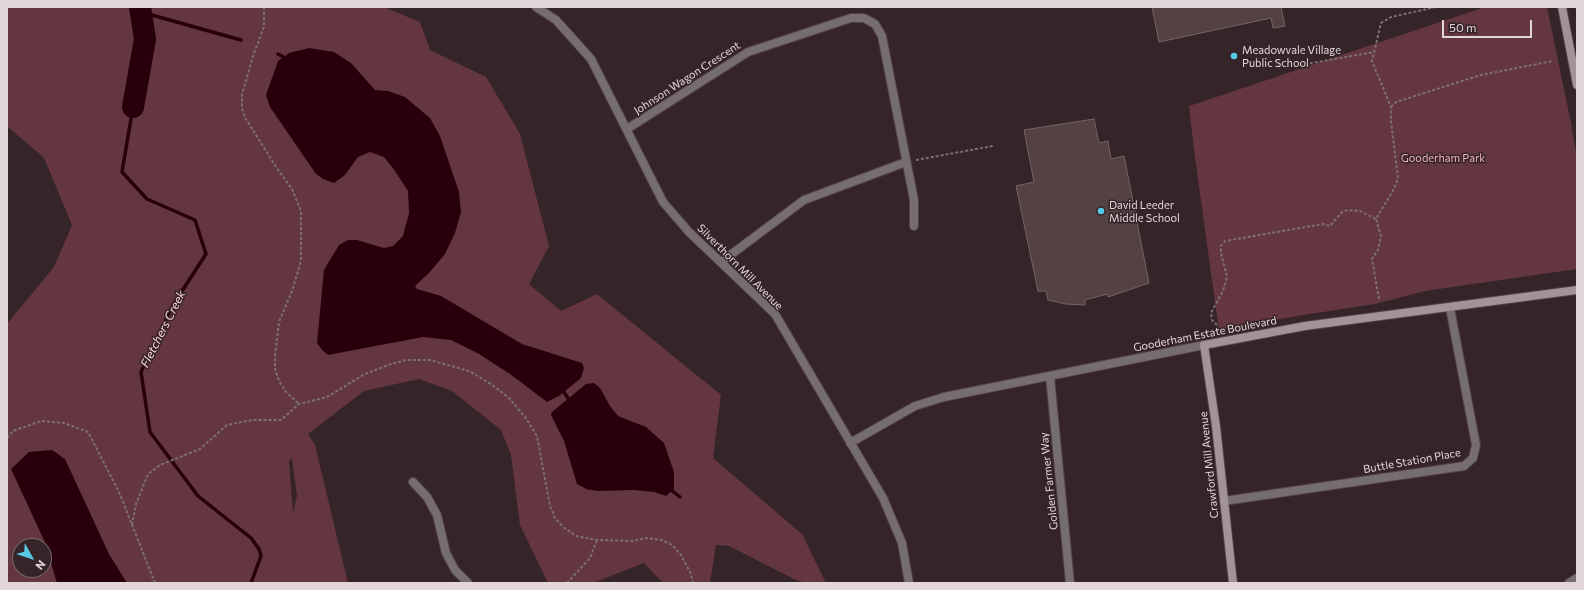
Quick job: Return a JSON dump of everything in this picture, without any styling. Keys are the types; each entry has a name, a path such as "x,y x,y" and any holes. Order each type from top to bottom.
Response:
{"street":[{"name":"Silverthorn Mill Avenue","path":"536,7 556,20 591,59 663,202 689,232 775,314 883,498 902,543 909,583"},
{"path":"1562,7 1577,85"},
{"name":"Johnson Wagon Crescent","path":"627,129 748,52 851,18 864,18 875,24 882,36 914,200 914,226"},
{"path":"721,262 804,200 906,162"},
{"name":"Gooderham Estate Boulevard","path":"850,444 915,406 944,397 1305,326 1577,290"},
{"name":"Buttle Station Place","path":"1224,501 1464,466 1473,458 1476,445 1450,308"},
{"name":"Crawford Mill Avenue","path":"1204,345 1216,426 1232,583"},
{"name":"Golden Farmer Way","path":"1050,377 1070,583"},
{"path":"413,482 427,497 437,515 446,553 455,570 468,583"},
{"path":"1570,583 1577,578"}],"path":[{"path":"264,7 264,27 253,56 242,96 242,108 245,118 292,189 301,211 301,261 292,291 278,322 275,355 275,368 279,381 286,392 299,404"},
{"path":"1376,219 1394,189 1398,178 1390,122 1391,107 1372,61 1381,23 1391,17 1436,7"},
{"path":"1295,66 1374,52"},
{"path":"1391,107 1396,102 1481,75 1553,61"},
{"path":"906,162 993,146"},
{"path":"1217,325 1212,320 1211,313 1223,292 1227,277 1221,253 1221,246 1225,241 1323,224 1330,226 1342,212 1348,210 1360,211 1376,219 1381,236 1378,250 1372,259 1379,299"},
{"path":"132,525 136,504 148,474 160,465 190,455 200,449 227,425 252,420 281,420 299,404 327,397 365,374 406,360 430,360 468,371 491,384 509,398 525,417 537,436 550,506 555,518 563,527 576,536 597,540 632,541 648,538 662,540 672,545 682,555 691,574 693,583"},
{"path":"7,438 13,431 41,421 64,424 88,432 118,492 155,583"},
{"path":"567,583 590,558 597,540"}],"green space":[{"path":"7,7 384,7 420,22 430,50 486,77 520,134 549,246 529,284 561,311 597,294 721,395 713,458 802,534 826,583 807,583 796,580 729,546 716,545 710,583 663,583 644,563 593,583 548,583 520,525 511,455 501,430 452,391 419,379 364,391 308,434 315,445 348,583 7,583 7,324 54,267 72,225 44,158 7,126","holes":["292,458 297,496 293,513 289,462"]},
{"name":"Gooderham Park","path":"1485,7 1547,7 1577,159 1577,269 1425,291 1375,304 1291,317 1219,331 1189,106"}],"shaded area":[{"path":"309,48 334,52 351,63 375,90 388,91 405,97 430,118 440,136 459,192 461,212 455,233 445,254 429,273 415,286 417,289 441,296 522,344 582,363 584,368 581,378 559,396 547,402 510,374 479,354 451,340 423,337 328,355 322,350 317,343 324,270 339,245 348,240 357,240 384,248 393,246 403,236 409,213 408,191 384,157 370,152 358,157 345,175 334,183 323,179 316,174 270,107 266,95 278,61 289,53"},
{"path":"594,383 600,388 610,406 618,416 646,427 664,443 674,472 674,489 666,496 654,492 634,490 598,491 586,489 577,484 564,441 551,415 552,412 586,384"},
{"path":"52,450 65,459 109,554 127,583 57,583 52,566 52,538 43,538 11,469 29,452"}],"building":[{"path":"1152,7 1281,7 1285,26 1273,28 1271,18 1159,42"},
{"path":"1094,119 1099,143 1108,141 1111,159 1124,156 1149,283 1108,297 1107,294 1085,300 1085,305 1066,304 1048,300 1046,291 1038,291 1016,186 1034,182 1024,130"}],"waterway":[{"name":"Fletchers Creek","path":"133,107 145,39 140,7"},
{"path":"141,12 241,40"},
{"path":"278,54 287,59"},
{"name":"Fletchers Creek","path":"133,107 122,172 147,199 195,220 206,254 173,305 141,372 150,432 198,496 251,538 259,549 261,556 251,583"},
{"path":"561,388 570,401"},
{"path":"670,489 680,497"}],"place":[{"name":"Meadowvale Village Public School","path":"1234,56"},
{"name":"David Leeder Middle School","path":"1101,211"}]}
